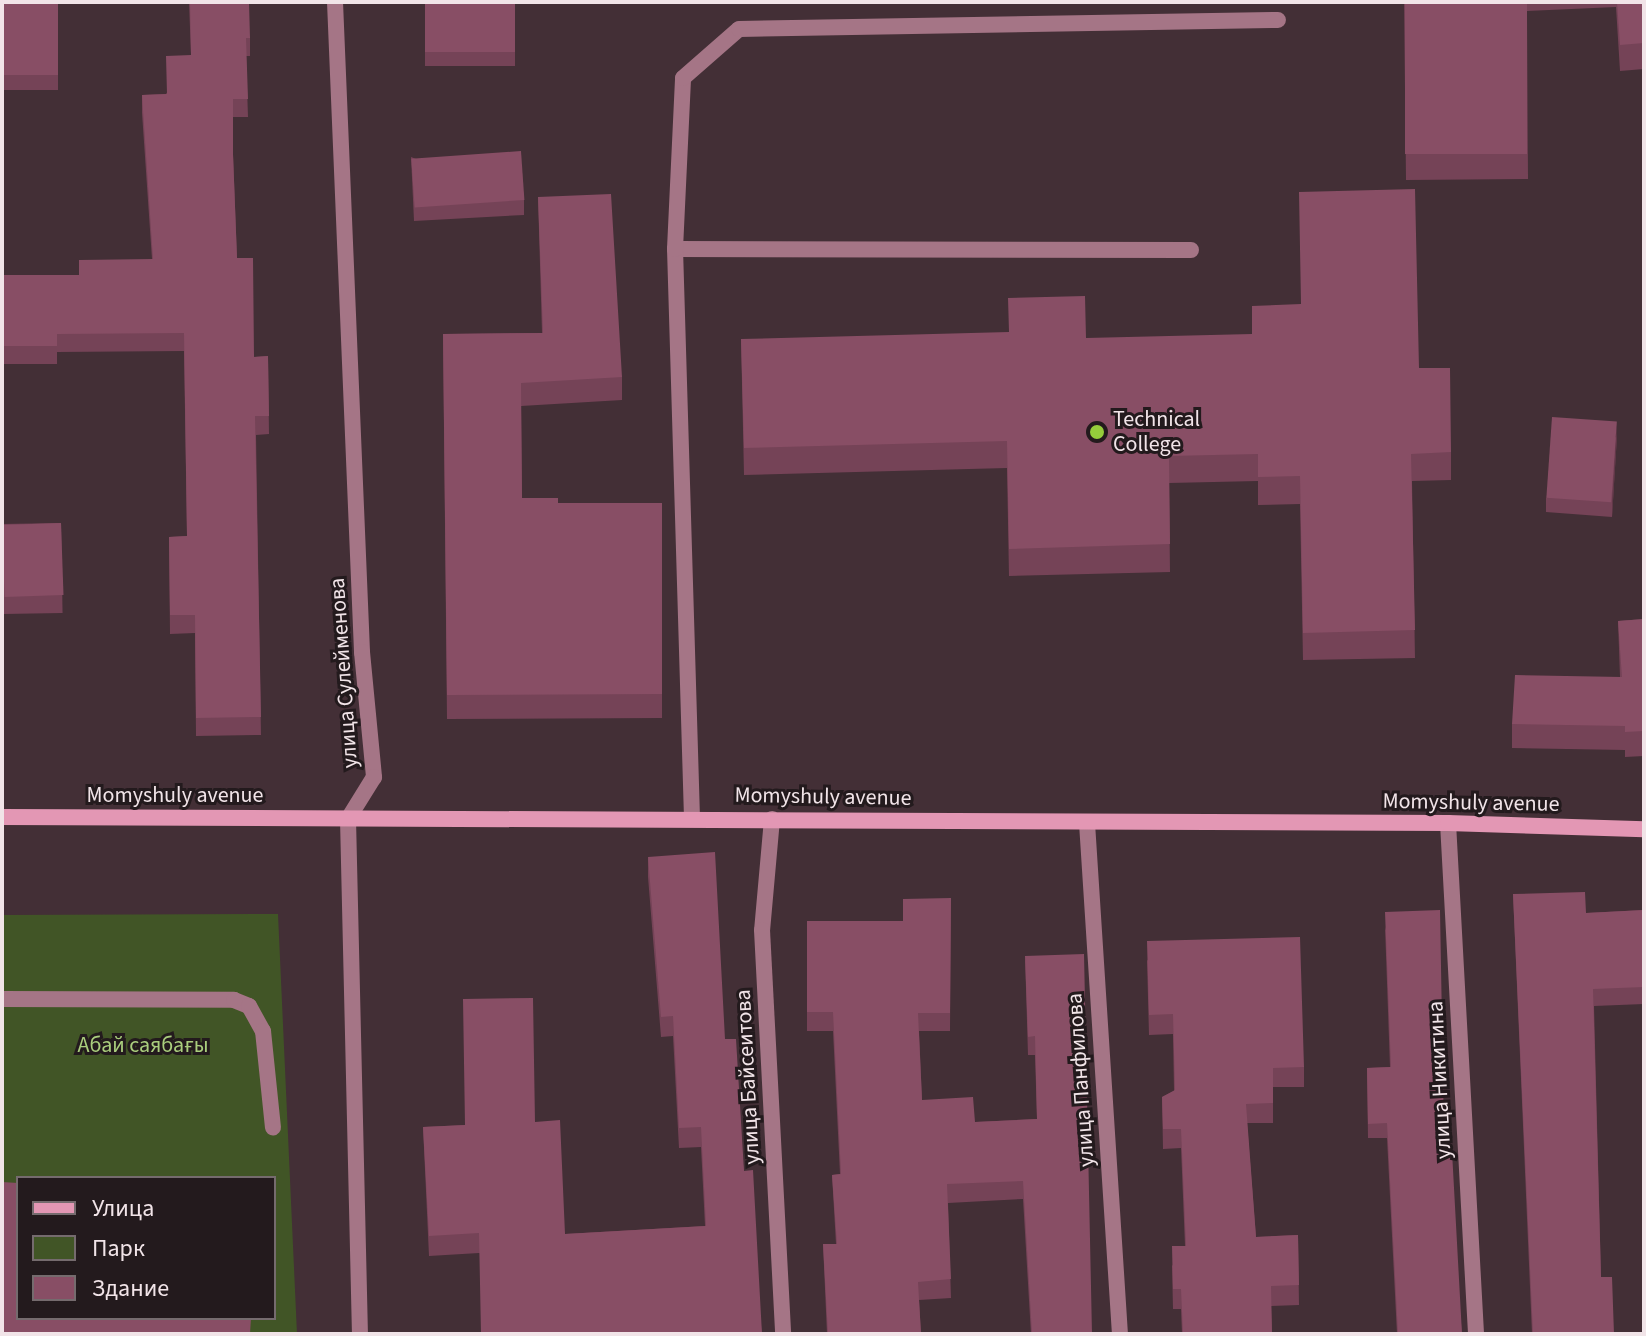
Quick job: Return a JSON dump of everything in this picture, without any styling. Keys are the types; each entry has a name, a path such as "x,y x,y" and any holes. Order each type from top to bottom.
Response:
{"main road":[{"name":"Momyshuly avenue","path":"2,817 1448,823 1644,829"}],"street":[{"name":"улица Сулейменова","path":"335,2 362,652 374,777 348,819"},
{"path":"692,818 675,249 683,78 739,29 1278,20"},
{"path":"675,249 1191,250"},
{"path":"348,819 360,1334"},
{"name":"улица Байсеитова","path":"772,819 762,930 783,1334"},
{"name":"улица Панфилова","path":"1087,823 1120,1334"},
{"name":"улица Никитина","path":"1448,823 1476,1334"},
{"path":"2,999 234,1000 249,1006 263,1031 273,1127"}],"green space":[{"name":"Абай саябағы","path":"278,914 297,1334 2,1334 2,915"}],"building":[{"path":"2,2 58,2 58,75 2,75"},
{"path":"190,2 249,2 250,38 246,38 248,99 233,99 233,154 237,258 253,258 254,357 268,356 269,416 255,416 261,717 196,718 195,615 170,615 169,537 187,536 184,333 57,334 57,346 2,346 2,275 79,275 79,260 153,259 142,95 167,94 166,56 191,55"},
{"path":"425,2 515,2 515,52 425,52"},
{"path":"1405,2 1527,2 1527,154 1405,154"},
{"path":"1617,2 1644,2 1644,43 1620,45"},
{"path":"521,151 524,200 415,208 411,159"},
{"name":"Technical College","path":"1415,189 1419,368 1450,368 1451,452 1411,454 1415,630 1303,633 1300,476 1258,477 1258,454 1169,456 1170,544 1009,549 1007,441 744,448 741,339 1009,332 1008,298 1085,296 1086,338 1252,334 1252,306 1301,304 1299,192"},
{"path":"611,194 622,377 521,383 522,498 558,498 558,503 662,503 662,694 447,695 443,334 543,333 538,197"},
{"path":"1552,417 1617,422 1611,502 1546,498"},
{"path":"61,523 64,595 5,597 2,525"},
{"path":"1644,619 1644,731 1625,732 1625,726 1512,724 1515,675 1622,677 1618,621"},
{"path":"715,852 725,1039 736,1039 744,1171 753,1170 762,1334 481,1334 479,1233 429,1236 423,1127 465,1125 463,999 533,998 535,1122 560,1120 565,1234 706,1226 701,1127 679,1128 673,1016 661,1017 648,857"},
{"path":"1585,892 1586,913 1644,910 1644,987 1593,989 1601,1277 1612,1277 1614,1334 1533,1334 1513,894"},
{"path":"951,898 950,1013 918,1013 922,1100 973,1097 975,1122 1037,1119 1035,1036 1028,1037 1025,956 1084,954 1092,1334 1032,1334 1023,1181 947,1184 951,1279 918,1282 921,1334 828,1334 823,1244 837,1244 832,1175 841,1174 833,1012 807,1012 807,921 903,921 903,899"},
{"path":"1440,910 1444,1134 1451,1133 1462,1334 1398,1334 1387,1123 1368,1124 1367,1068 1391,1067 1385,912"},
{"path":"1300,937 1304,1067 1273,1068 1273,1103 1246,1104 1256,1237 1298,1235 1299,1285 1271,1286 1272,1334 1183,1334 1181,1289 1173,1289 1172,1246 1186,1246 1181,1129 1163,1129 1162,1097 1175,1090 1173,1014 1149,1015 1147,941"},
{"path":"2,1182 16,1183 16,1320 251,1320 250,1334 2,1334"}],"place":[{"name":"Technical College","path":"1097,432"}]}
